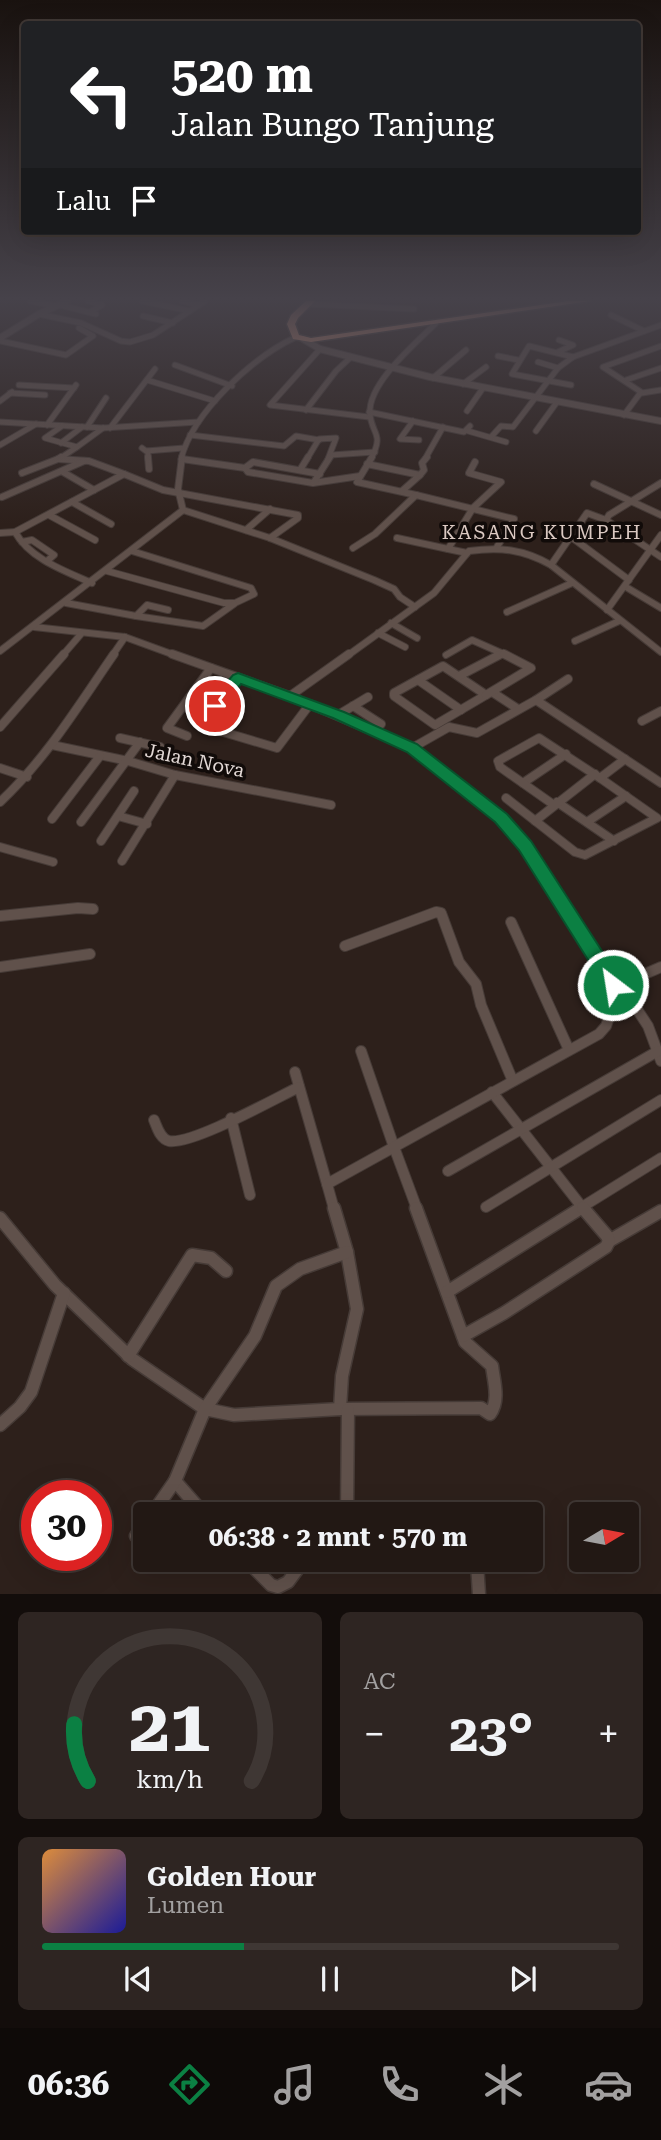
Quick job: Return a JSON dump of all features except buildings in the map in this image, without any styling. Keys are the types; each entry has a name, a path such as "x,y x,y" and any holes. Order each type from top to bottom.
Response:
{"street":[{"path":"23,473 58,458 106,428 150,375"},
{"path":"200,375 232,386"},
{"path":"183,510 178,492 184,448 198,422 215,401 244,375"},
{"path":"296,375 270,404 306,410 369,414 469,429 506,442"},
{"path":"306,410 333,375"},
{"path":"387,375 375,394 369,414 378,439 374,452 357,482 360,485 402,491 514,519 497,547"},
{"path":"422,375 660,420"},
{"path":"433,378 436,375"},
{"path":"463,384 475,375"},
{"path":"513,375 571,385"},
{"path":"491,437 501,426 513,427 552,375"},
{"path":"617,375 642,393"},
{"path":"626,380 639,375"},
{"path":"147,380 215,401"},
{"path":"0,401 22,383 76,387 47,425"},
{"path":"467,411 483,388"},
{"path":"624,415 642,393 661,390"},
{"path":"10,393 46,395"},
{"path":"61,443 85,427 106,398"},
{"path":"536,431 557,402"},
{"path":"413,421 400,439 419,440"},
{"path":"0,422 106,428 198,422"},
{"path":"0,445 36,424"},
{"path":"62,426 45,438 77,447"},
{"path":"402,491 424,469 422,463 430,454 443,427"},
{"path":"190,435 284,446 296,436 336,438 331,455 314,482"},
{"path":"300,470 319,439"},
{"path":"149,469 145,450 184,448"},
{"path":"331,455 374,452"},
{"path":"58,458 83,461 152,486 299,516 270,538"},
{"path":"182,460 245,468 248,472 314,482 360,476"},
{"path":"63,472 83,461"},
{"path":"245,468 253,462 320,474"},
{"path":"448,549 473,508 501,482 470,474 475,462"},
{"path":"367,464 420,475"},
{"path":"2,497 56,471 63,472 94,490"},
{"path":"0,533 15,532 124,474"},
{"path":"594,484 661,515"},
{"path":"606,520 629,502 661,484"},
{"path":"653,489 661,492"},
{"path":"353,548 384,526 416,495"},
{"path":"72,502 111,524"},
{"path":"246,530 270,509"},
{"path":"183,510 270,538 391,588 415,607"},
{"path":"0,652 183,510"},
{"path":"551,565 587,513 606,520 661,557"},
{"path":"49,515 95,540"},
{"path":"15,532 22,542 47,561 92,583"},
{"path":"570,536 661,608"},
{"path":"607,610 660,537"},
{"path":"397,538 467,553"},
{"path":"290,696 415,607 440,587 467,553 474,549 497,547 537,557 551,565 661,652"},
{"path":"66,603 203,626 235,603 254,594 251,588 132,551"},
{"path":"107,571 224,603 235,603"},
{"path":"507,612 572,583"},
{"path":"136,616 147,605 168,610"},
{"path":"575,641 619,621"},
{"path":"391,624 417,638"},
{"path":"34,627 125,637 290,696 412,748 501,818 525,846 620,990 648,1026 659,1056 521,1129 449,1171"},
{"path":"378,633 405,647"},
{"path":"0,727 81,634"},
{"path":"0,802 27,777 52,745 125,637"},
{"path":"446,654 472,640 531,668 489,694 435,725 394,696 394,693 443,666 489,694 519,709"},
{"path":"459,676 503,653"},
{"path":"187,736 167,728 211,668"},
{"path":"220,730 230,715 215,706 238,678"},
{"path":"412,748 449,727 477,733 568,679"},
{"path":"418,680 461,710"},
{"path":"338,715 368,697"},
{"path":"536,700 661,783"},
{"path":"200,725 277,748 310,704"},
{"path":"352,706 381,724"},
{"path":"642,721 661,711"},
{"path":"120,738 160,747"},
{"path":"506,798 580,855 591,854 657,818 539,738 498,761 500,767 614,841"},
{"path":"81,822 140,742"},
{"name":"Jalan Nova","path":"52,745 128,761 175,775 331,805"},
{"path":"523,783 566,754"},
{"path":"52,819 100,756"},
{"path":"535,821 556,803 625,759"},
{"path":"0,768 27,777"},
{"path":"122,861 175,775"},
{"path":"101,841 134,791"},
{"path":"587,822 626,796"},
{"path":"118,816 147,824"},
{"path":"0,847 53,862"},
{"path":"0,916 93,909"},
{"path":"345,946 436,912 441,913 458,962 475,984 512,1079"},
{"path":"511,922 569,1050"},
{"path":"0,967 90,954"},
{"path":"327,1184 512,1079 599,1034 606,1026 620,990 631,980 661,967"},
{"path":"0,1218 64,1293 128,1356 205,1409 234,1415 481,1408 490,1415 496,1398 492,1366 471,1348 463,1336 361,1051"},
{"path":"295,1072 348,1252 357,1309 342,1376 347,1502"},
{"path":"154,1120 162,1138 168,1141 198,1134 299,1087"},
{"path":"492,1092 609,1241"},
{"path":"486,1207 661,1100"},
{"path":"231,1118 250,1195"},
{"path":"447,1292 661,1158"},
{"path":"463,1336 504,1313 606,1247 609,1241 661,1211"},
{"path":"160,1502 175,1481 205,1409 255,1336 281,1279 348,1252"},
{"path":"128,1356 192,1255 205,1254 215,1259 226,1271"},
{"path":"0,1425 20,1407 31,1392 64,1293"},
{"path":"175,1481 193,1502"},
{"path":"258,1572 271,1585 278,1587 288,1582 295,1572"},
{"path":"478,1572 479,1594"}],"district":[{"name":"KASANG KUMPEH","path":"542,532"}],"route":[{"path":"215,706 238,678 338,715 412,748 501,818 525,846 553,885 613,985"}]}
